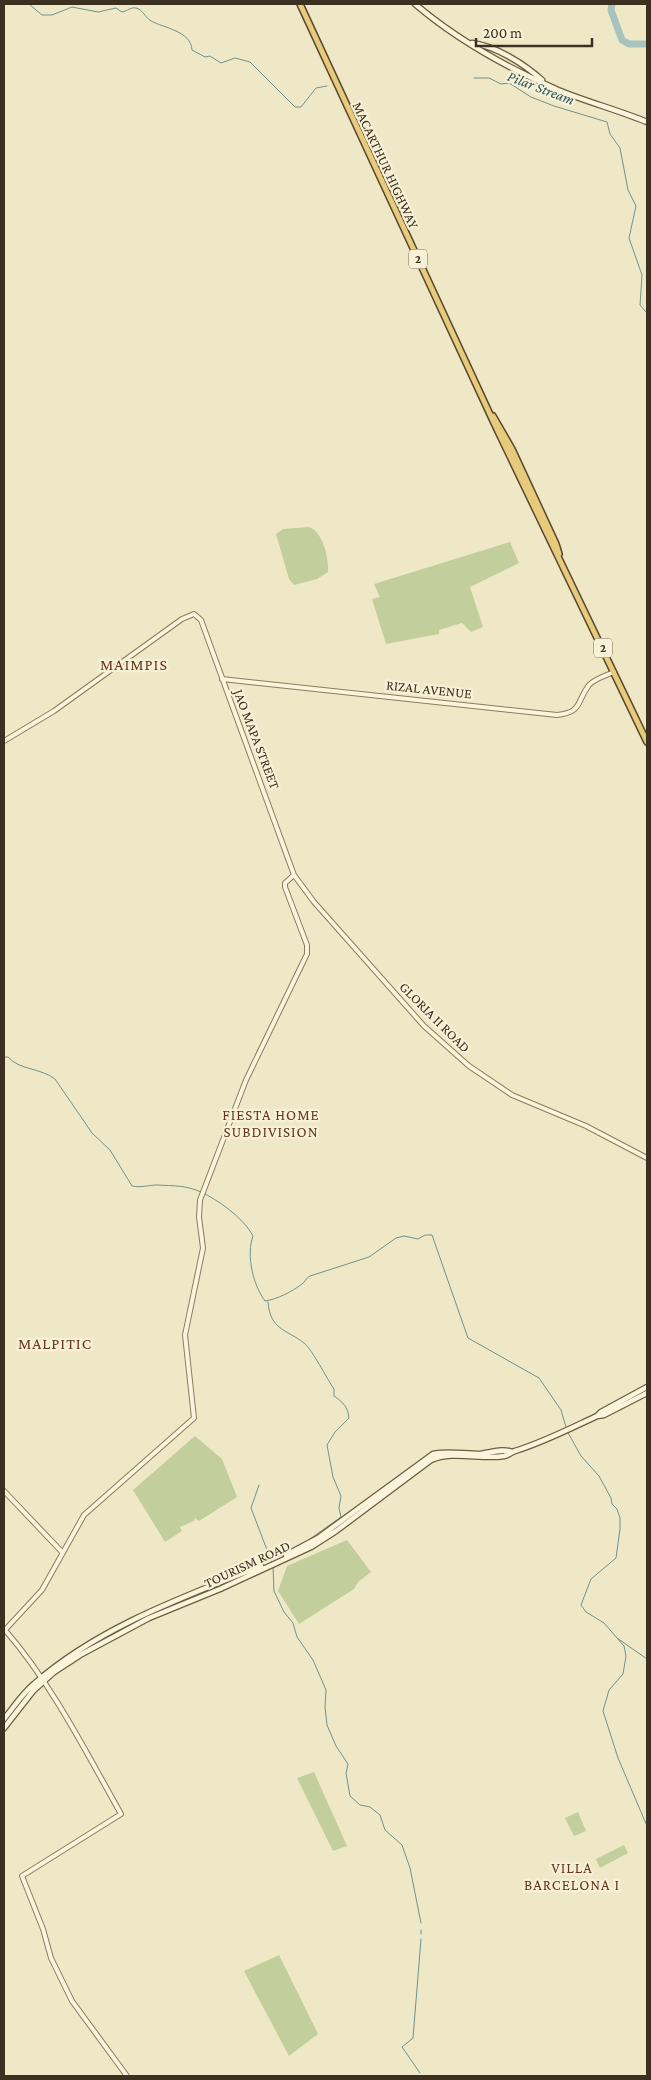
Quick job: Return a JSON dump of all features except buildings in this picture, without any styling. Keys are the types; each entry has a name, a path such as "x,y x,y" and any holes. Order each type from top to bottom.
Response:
{"highway":[{"name":"MACARTHUR HIGHWAY","path":"300,4 346,107 647,742"}],"main road":[{"path":"415,4 436,22 544,83 647,122"},
{"name":"TOURISM ROAD","path":"597,1416 647,1387"},
{"name":"TOURISM ROAD","path":"4,1719 27,1690 77,1652 131,1621 270,1564 318,1538 432,1454 442,1452 482,1453 507,1450 512,1452 535,1446 647,1393"},
{"name":"TOURISM ROAD","path":"4,1728 42,1680"}],"street":[{"name":"JAO MAPA STREET","path":"4,741 54,711 165,631 194,614 201,620 294,875"},
{"name":"RIZAL AVENUE","path":"222,679 557,715 573,712 582,702 591,683 614,672"},
{"name":"GLORIA II ROAD","path":"294,875 335,926 424,1026 464,1062 512,1095 586,1126 647,1158"},
{"path":"127,2076 72,2001 51,1958 43,1929 22,1876 121,1814 96,1768 42,1680 4,1630 42,1590 78,1524 90,1508 194,1418 185,1335 203,1248 199,1217 200,1200 246,1080 307,954 307,944 285,887 285,883 294,875"},
{"path":"4,1491 62,1552"}],"green space":[{"path":"309,527 318,534 324,546 328,572 317,579 294,585 289,579 276,534 283,529"},
{"path":"510,542 519,563 470,587 483,627 471,632 462,623 439,630 439,634 386,644 372,599 380,597 374,584"},
{"path":"195,1436 222,1459 237,1497 199,1521 195,1518 194,1521 180,1527 182,1531 165,1542 133,1490"},
{"path":"347,1540 371,1572 358,1582 354,1589 299,1624 278,1591 287,1566"},
{"path":"314,1772 347,1846 333,1851 297,1778"},
{"path":"578,1812 586,1831 574,1836 565,1818"},
{"path":"624,1845 628,1853 600,1868 596,1859"},
{"path":"279,1955 318,2034 289,2056 244,1971"}],"waterway":[{"path":"29,4 42,15 52,15 72,7 98,12 116,8 122,12 136,8 142,11 151,21 182,34 187,38 192,50 205,57 210,56 221,63 235,58 250,62 295,107 301,107 316,88 327,86"},
{"path":"612,4 611,10 622,40 629,44 647,44"},
{"name":"Pilar Stream","path":"474,78 489,78 501,84 509,83 531,97 607,122 610,134 620,148 628,190 636,206 629,238 642,275 640,305 647,313"},
{"path":"4,1057 8,1057 24,1067 49,1075 55,1079 92,1133 110,1150 132,1186 179,1186 201,1192"},
{"path":"205,1194 232,1212 253,1236 250,1252 252,1270 257,1287 265,1301 275,1299 289,1292 302,1284 310,1276 369,1257 396,1238 404,1236 418,1239 425,1235 432,1235 468,1338 539,1378 561,1410 566,1427"},
{"path":"268,1302 269,1311 276,1324 307,1346 334,1389 334,1396 340,1400 348,1411 349,1418 335,1432 327,1445 333,1477 341,1496 339,1508 341,1517 307,1541"},
{"path":"567,1431 581,1456 599,1476 620,1518 616,1558 591,1579 581,1605 586,1612 604,1623 624,1646 626,1656 623,1674 609,1690 603,1711 618,1758 647,1826"},
{"path":"259,1485 251,1508 272,1563"},
{"path":"272,1559 293,1549"},
{"path":"273,1567 274,1591 284,1612 293,1623 297,1637 313,1660 326,1690 327,1725 336,1746 348,1764 346,1773 350,1796 360,1805 370,1807 380,1815 385,1830 402,1845 410,1868 421,1923"},
{"path":"617,1638 647,1659"},
{"path":"420,2073 402,2047 413,2038 421,1939"}],"district":[{"name":"MAIMPIS","path":"134,664"},
{"name":"FIESTA HOME SUBDIVISION","path":"271,1124"},
{"name":"MALPITIC","path":"55,1343"},
{"name":"VILLA BARCELONA I","path":"572,1876"}]}
